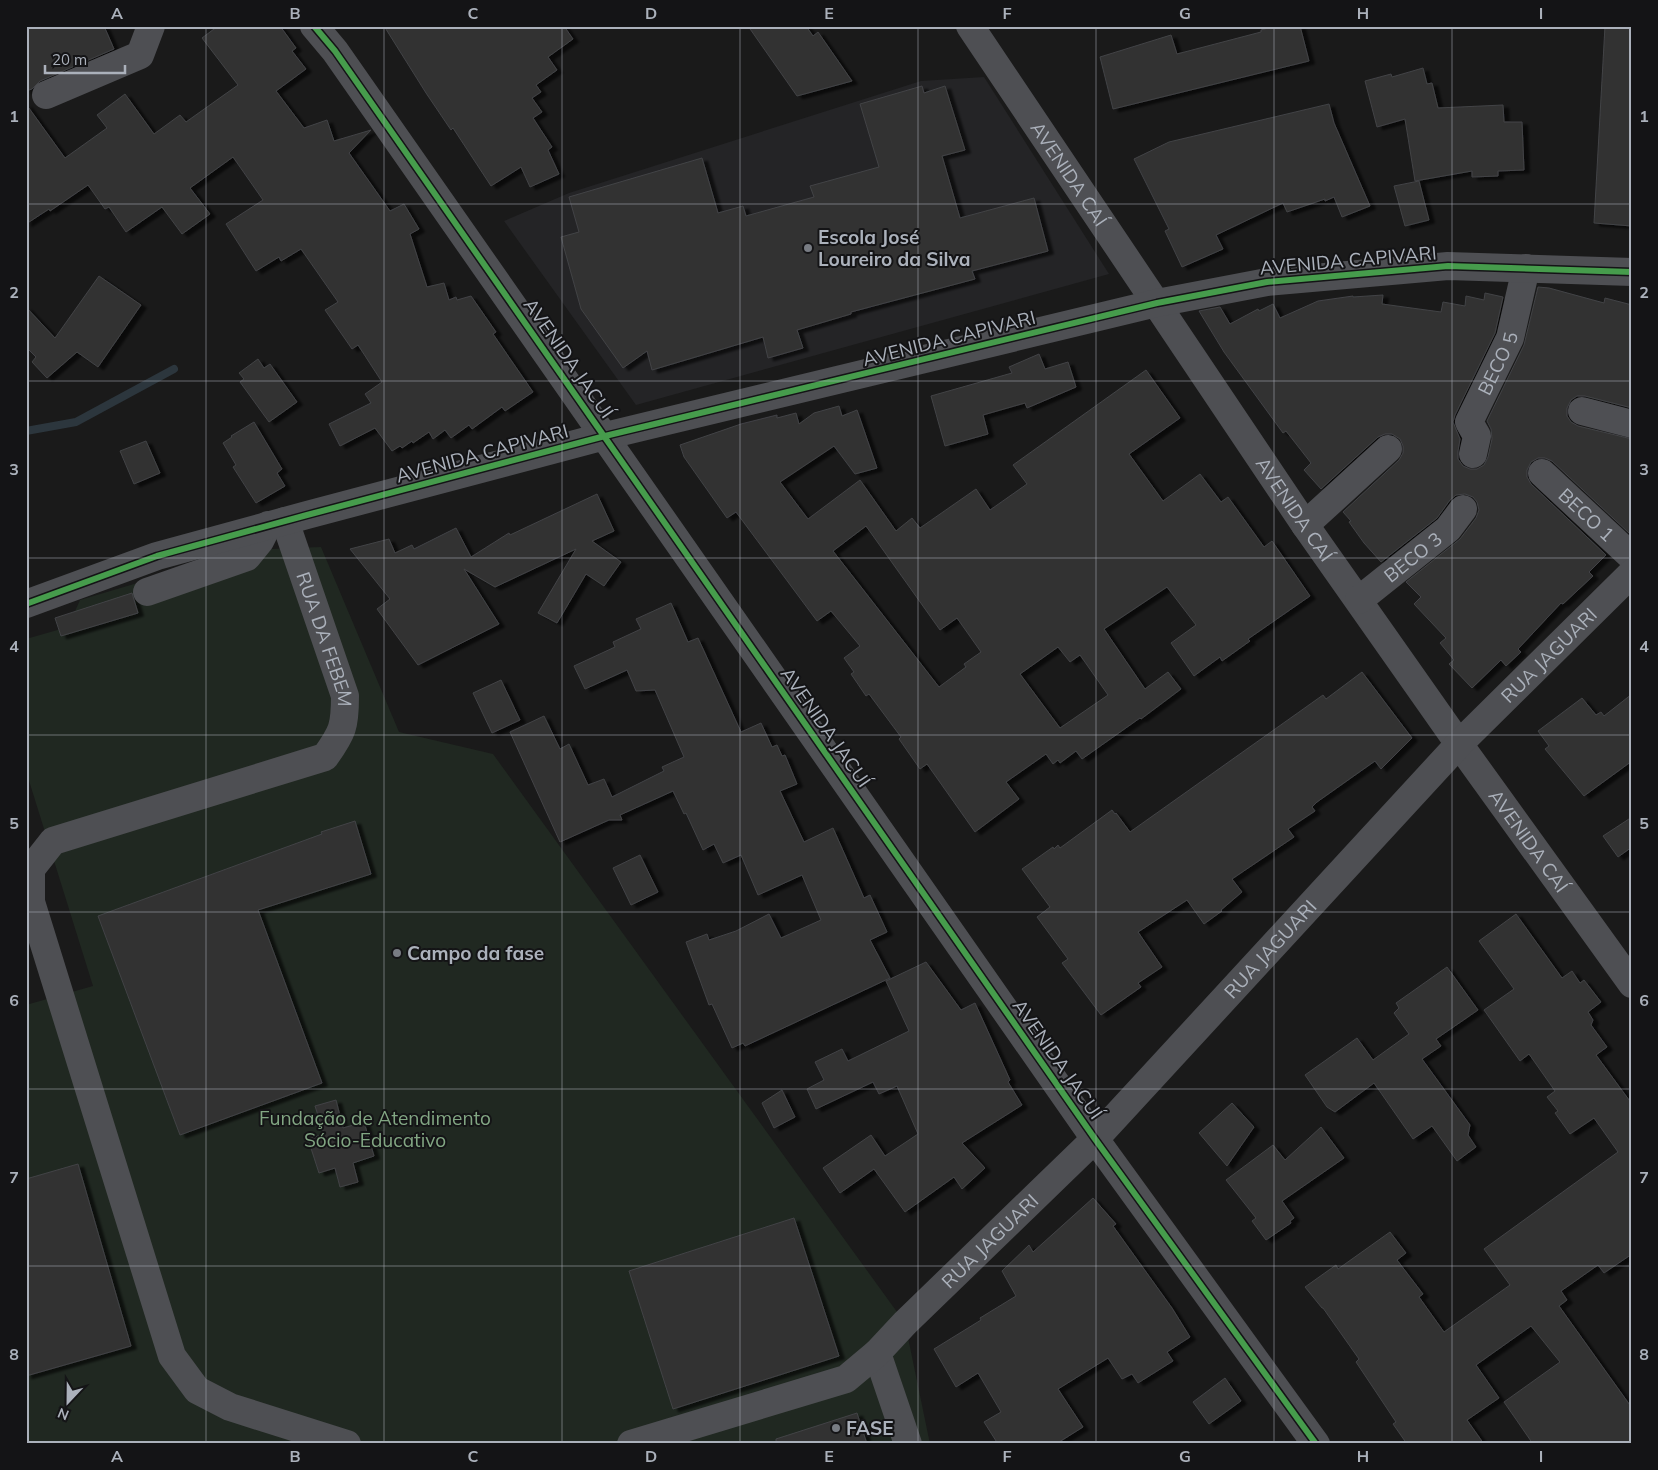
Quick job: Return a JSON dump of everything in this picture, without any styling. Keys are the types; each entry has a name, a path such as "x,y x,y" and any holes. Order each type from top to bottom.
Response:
{"street":[{"path":"46,95 140,55 151,26"},
{"name":"AVENIDA JACUÍ","path":"314,26 335,38 605,436 1095,1139 1316,1444"},
{"name":"AVENIDA CAÍ","path":"970,26 1305,525 1459,744 1632,984"},
{"name":"AVENIDA CAPIVARI","path":"26,604 157,556 277,523 605,436 1157,303 1267,282 1448,266 1632,272"},
{"name":"BECO 5","path":"1473,454 1477,436 1469,422 1510,338 1526,268"},
{"path":"1582,411 1632,424"},
{"path":"1305,525 1388,449"},
{"name":"BECO 1","path":"1542,473 1632,557"},
{"name":"BECO 3","path":"1359,600 1448,528 1464,509"},
{"path":"147,592 247,557 277,523"},
{"name":"RUA DA FEBEM","path":"277,523 345,696 345,721 338,738 325,757 53,841 31,869 30,902 172,1356 197,1390 230,1408 346,1444"},
{"name":"RUA JAGUARI","path":"631,1444 846,1379 877,1353 905,1323 1095,1139 1459,744 1632,573"},
{"path":"877,1353 908,1444"}],"shaded area":[{"name":"Escola José Loureiro da Silva","path":"984,77 1109,274 636,405 504,221 569,193 921,81"}],"green space":[{"name":"Fundação de Atendimento Sócio-Educativo","path":"321,547 399,732 493,754 905,1323 930,1444 26,1444 26,1005 93,986 26,771 26,639 68,627 80,600 249,550"}],"building":[{"path":"26,26 104,26 114,49 40,81 32,89 26,91"},
{"path":"218,26 280,26 296,48 292,51 306,69 276,91 304,128 327,120 334,141 371,130 349,153 390,211 404,204 419,229 410,234 427,287 444,283 449,300 456,297 457,300 471,296 496,332 493,334 533,392 505,411 502,407 472,429 469,425 451,438 445,430 433,439 429,432 413,443 412,441 402,448 400,446 392,451 375,428 340,446 329,424 371,403 365,394 382,382 358,345 352,349 325,310 338,302 301,249 281,261 279,257 256,271 226,224 263,200 233,157 190,188 210,214 182,234 162,207 126,232 109,207 105,209 88,185 50,211 49,209 26,224 26,104 65,158 107,128 97,115 125,94 154,134 180,115 186,122 238,85 202,38"},
{"path":"384,26 564,26 573,39 548,57 557,70 536,85 541,92 532,98 542,112 533,118 552,147 548,150 559,174 530,187 521,167 491,186 453,128 451,130 426,93"},
{"path":"748,26 806,26 813,36 818,32 852,81 797,96"},
{"path":"1275,26 1300,26 1309,61 1113,109 1100,57 1171,35 1177,54 1261,32 1261,30"},
{"path":"1605,26 1632,26 1632,226 1594,223"},
{"path":"1423,68 1427,84 1432,83 1438,108 1503,105 1504,122 1522,122 1524,170 1498,171 1498,176 1472,177 1472,171 1415,181 1405,119 1377,127 1365,81 1391,74 1392,77"},
{"name":"Escola José Loureiro da Silva","path":"922,86 924,93 945,86 965,150 942,156 960,218 1034,198 1048,251 972,271 975,279 851,312 851,314 797,330 803,348 768,358 763,337 652,370 647,351 623,368 581,309 561,237 579,232 569,197 702,158 718,213 743,206 746,216 814,197 810,186 879,167 860,104"},
{"path":"1329,104 1334,123 1370,206 1342,217 1334,197 1287,212 1283,203 1216,235 1223,249 1182,267 1165,231 1169,229 1134,159 1169,142"},
{"path":"1419,181 1429,220 1405,226 1394,186"},
{"path":"99,276 141,305 98,367 77,352 47,378 32,362 36,357 26,347 26,307 55,338"},
{"path":"1538,287 1549,288 1604,303 1605,298 1632,305 1632,408 1585,396 1577,396 1571,400 1567,408 1567,416 1571,422 1578,426 1632,439 1632,530 1629,533 1552,461 1538,458 1531,462 1527,470 1527,477 1531,484 1606,555 1589,572 1593,576 1563,604 1561,603 1518,649 1521,652 1506,666 1501,660 1472,688 1449,664 1454,660 1440,643 1446,638 1414,604 1421,597 1406,582 1460,539 1476,518 1479,510 1477,502 1473,497 1465,494 1456,495 1437,518 1381,562 1364,543 1349,522 1351,521 1343,512 1399,460 1403,453 1400,439 1392,434 1378,437 1321,489 1304,470 1311,463 1286,431 1283,433 1224,352 1199,311 1220,307 1230,324 1258,309 1259,311 1273,304 1280,318 1318,301 1353,296 1383,295 1382,304 1441,312 1443,302 1465,306 1466,296 1484,300 1485,293 1503,297 1495,333 1453,422 1460,439 1458,459 1463,466 1477,469 1484,465 1488,457 1492,439 1491,429 1487,421 1524,345"},
{"path":"1039,354 1045,369 1068,362 1076,387 1027,408 1025,403 983,415 988,434 945,446 931,396 1012,373 1009,367"},
{"path":"258,359 264,368 270,364 297,402 269,422 240,382 244,379 239,373"},
{"path":"1146,370 1180,418 1129,454 1163,501 1200,474 1221,502 1228,497 1264,547 1272,541 1310,596 1248,639 1250,641 1222,661 1220,657 1194,676 1171,643 1196,625 1167,587 1104,629 1145,689 1168,672 1181,689 1082,759 1076,751 1060,763 1058,760 1053,764 1046,754 1006,782 1019,799 975,832 927,764 920,769 899,739 901,737 869,694 866,696 851,674 854,672 844,658 860,646 831,611 817,621 736,512 727,518 684,457 680,445 741,424 777,415 777,418 796,413 799,424 814,413 839,406 842,416 857,410 877,468 855,474 834,446 780,482 808,519 860,480 896,531 912,518 920,528 976,489 990,510 1027,484 1013,465","holes":["866,526 940,630 957,618 981,652 964,664 966,667 939,687 833,551","1058,647 1070,662 1080,655 1108,695 1060,728 1020,674"]},
{"path":"254,422 282,469 277,473 285,486 256,503 233,467 236,465 223,443"},
{"path":"146,441 160,473 134,484 120,451"},
{"path":"597,494 614,531 592,541 621,562 604,586 586,574 557,623 538,613 576,549 495,587 464,569 499,624 418,665 377,609 390,599 350,549 389,539 395,553 412,545 414,549 456,528 471,557 509,533 510,535"},
{"path":"132,593 138,613 61,636 55,618"},
{"path":"671,603 688,642 698,638 741,732 761,723 772,747 777,745 782,756 785,755 797,784 780,791 804,842 833,828 864,898 870,895 887,932 870,940 890,978 745,1046 743,1043 732,1048 712,1004 709,1005 686,942 707,934 709,940 736,931 769,914 781,938 821,920 802,875 758,895 741,855 723,863 714,844 703,850 686,813 684,814 673,791 620,815 622,820 609,820 560,842 510,732 544,716 560,749 569,744 588,785 604,779 612,797 664,771 662,767 684,757 655,690 636,691 627,670 585,689 574,666 615,647 613,642 641,629 636,619"},
{"path":"1362,672 1412,738 1381,769 1375,761 1317,802 1312,807 1315,811 1288,829 1294,837 1232,879 1242,892 1222,911 1204,924 1187,900 1138,932 1162,967 1138,983 1141,987 1101,1015 1062,963 1068,959 1037,917 1050,907 1022,869 1053,847 1054,849 1058,845 1060,848 1112,810 1130,832 1323,695 1326,699"},
{"path":"501,680 520,720 492,733 473,693"},
{"path":"1632,694 1632,761 1584,796 1545,749 1549,746 1538,731 1582,698 1596,715 1601,712 1604,716"},
{"path":"1632,817 1632,847 1618,857 1603,836"},
{"path":"355,821 371,874 258,910 322,1083 180,1135 98,916"},
{"path":"640,855 658,892 631,905 613,868"},
{"path":"1516,914 1562,978 1572,971 1580,983 1584,980 1601,1002 1588,1012 1593,1020 1591,1025 1607,1047 1596,1055 1632,1104 1632,1254 1604,1273 1598,1265 1561,1291 1567,1300 1559,1306 1632,1408 1632,1444 1533,1444 1504,1402 1560,1362 1531,1326 1476,1365 1499,1398 1467,1420 1484,1444 1407,1444 1393,1424 1396,1422 1356,1362 1359,1359 1323,1308 1305,1287 1336,1265 1338,1269 1390,1232 1406,1253 1397,1260 1423,1294 1419,1297 1444,1332 1510,1285 1484,1249 1618,1152 1594,1118 1570,1134 1555,1113 1558,1111 1547,1097 1555,1091 1529,1054 1520,1061 1484,1010 1514,989 1479,941"},
{"path":"926,962 961,1010 975,1003 1010,1080 1008,1082 1022,1105 962,1143 985,1168 962,1189 954,1177 905,1212 874,1169 840,1193 823,1168 871,1135 885,1156 918,1134 897,1086 879,1094 873,1082 816,1109 807,1089 824,1080 815,1062 842,1049 848,1061 909,1031 886,981"},
{"path":"1447,967 1478,1010 1436,1039 1441,1046 1422,1059 1470,1125 1468,1135 1476,1147 1457,1161 1432,1126 1413,1139 1374,1083 1335,1112 1327,1107 1305,1075 1357,1038 1373,1060 1409,1034 1394,1013 1399,1008 1396,1003"},
{"path":"782,1090 795,1117 774,1128 762,1103"},
{"path":"336,1100 343,1128 364,1122 374,1156 353,1163 358,1182 340,1187 335,1168 319,1173 308,1139 324,1134 315,1106"},
{"path":"1232,1103 1254,1127 1227,1166 1199,1133"},
{"path":"1321,1127 1344,1158 1282,1201 1294,1218 1290,1221 1291,1223 1266,1240 1252,1221 1256,1218 1226,1180 1273,1145 1285,1160"},
{"path":"78,1164 131,1346 26,1376 26,1179"},
{"path":"1093,1198 1116,1224 1113,1226 1172,1308 1190,1337 1167,1352 1173,1361 1138,1383 1132,1374 1122,1379 1108,1358 1058,1389 1083,1427 1056,1444 998,1444 984,1422 1001,1412 978,1373 956,1387 934,1349 1016,1296 1002,1271 1029,1245 1033,1252"},
{"path":"794,1218 839,1356 673,1409 629,1271"},
{"path":"1225,1378 1241,1401 1209,1424 1193,1402"},
{"name":"FASE","path":"857,1413 867,1444 776,1444 776,1439"}],"waterway":[{"path":"26,431 76,422 174,369"}],"cycle path":[{"path":"314,26 335,51 1095,1139 1316,1444"},
{"path":"26,604 157,556 307,515 605,436 1157,303 1267,282 1448,266 1632,272"}],"place":[{"name":"Escola José Loureiro da Silva","path":"808,248"},
{"name":"Campo da fase","path":"397,953"},
{"name":"FASE","path":"836,1428"}]}
